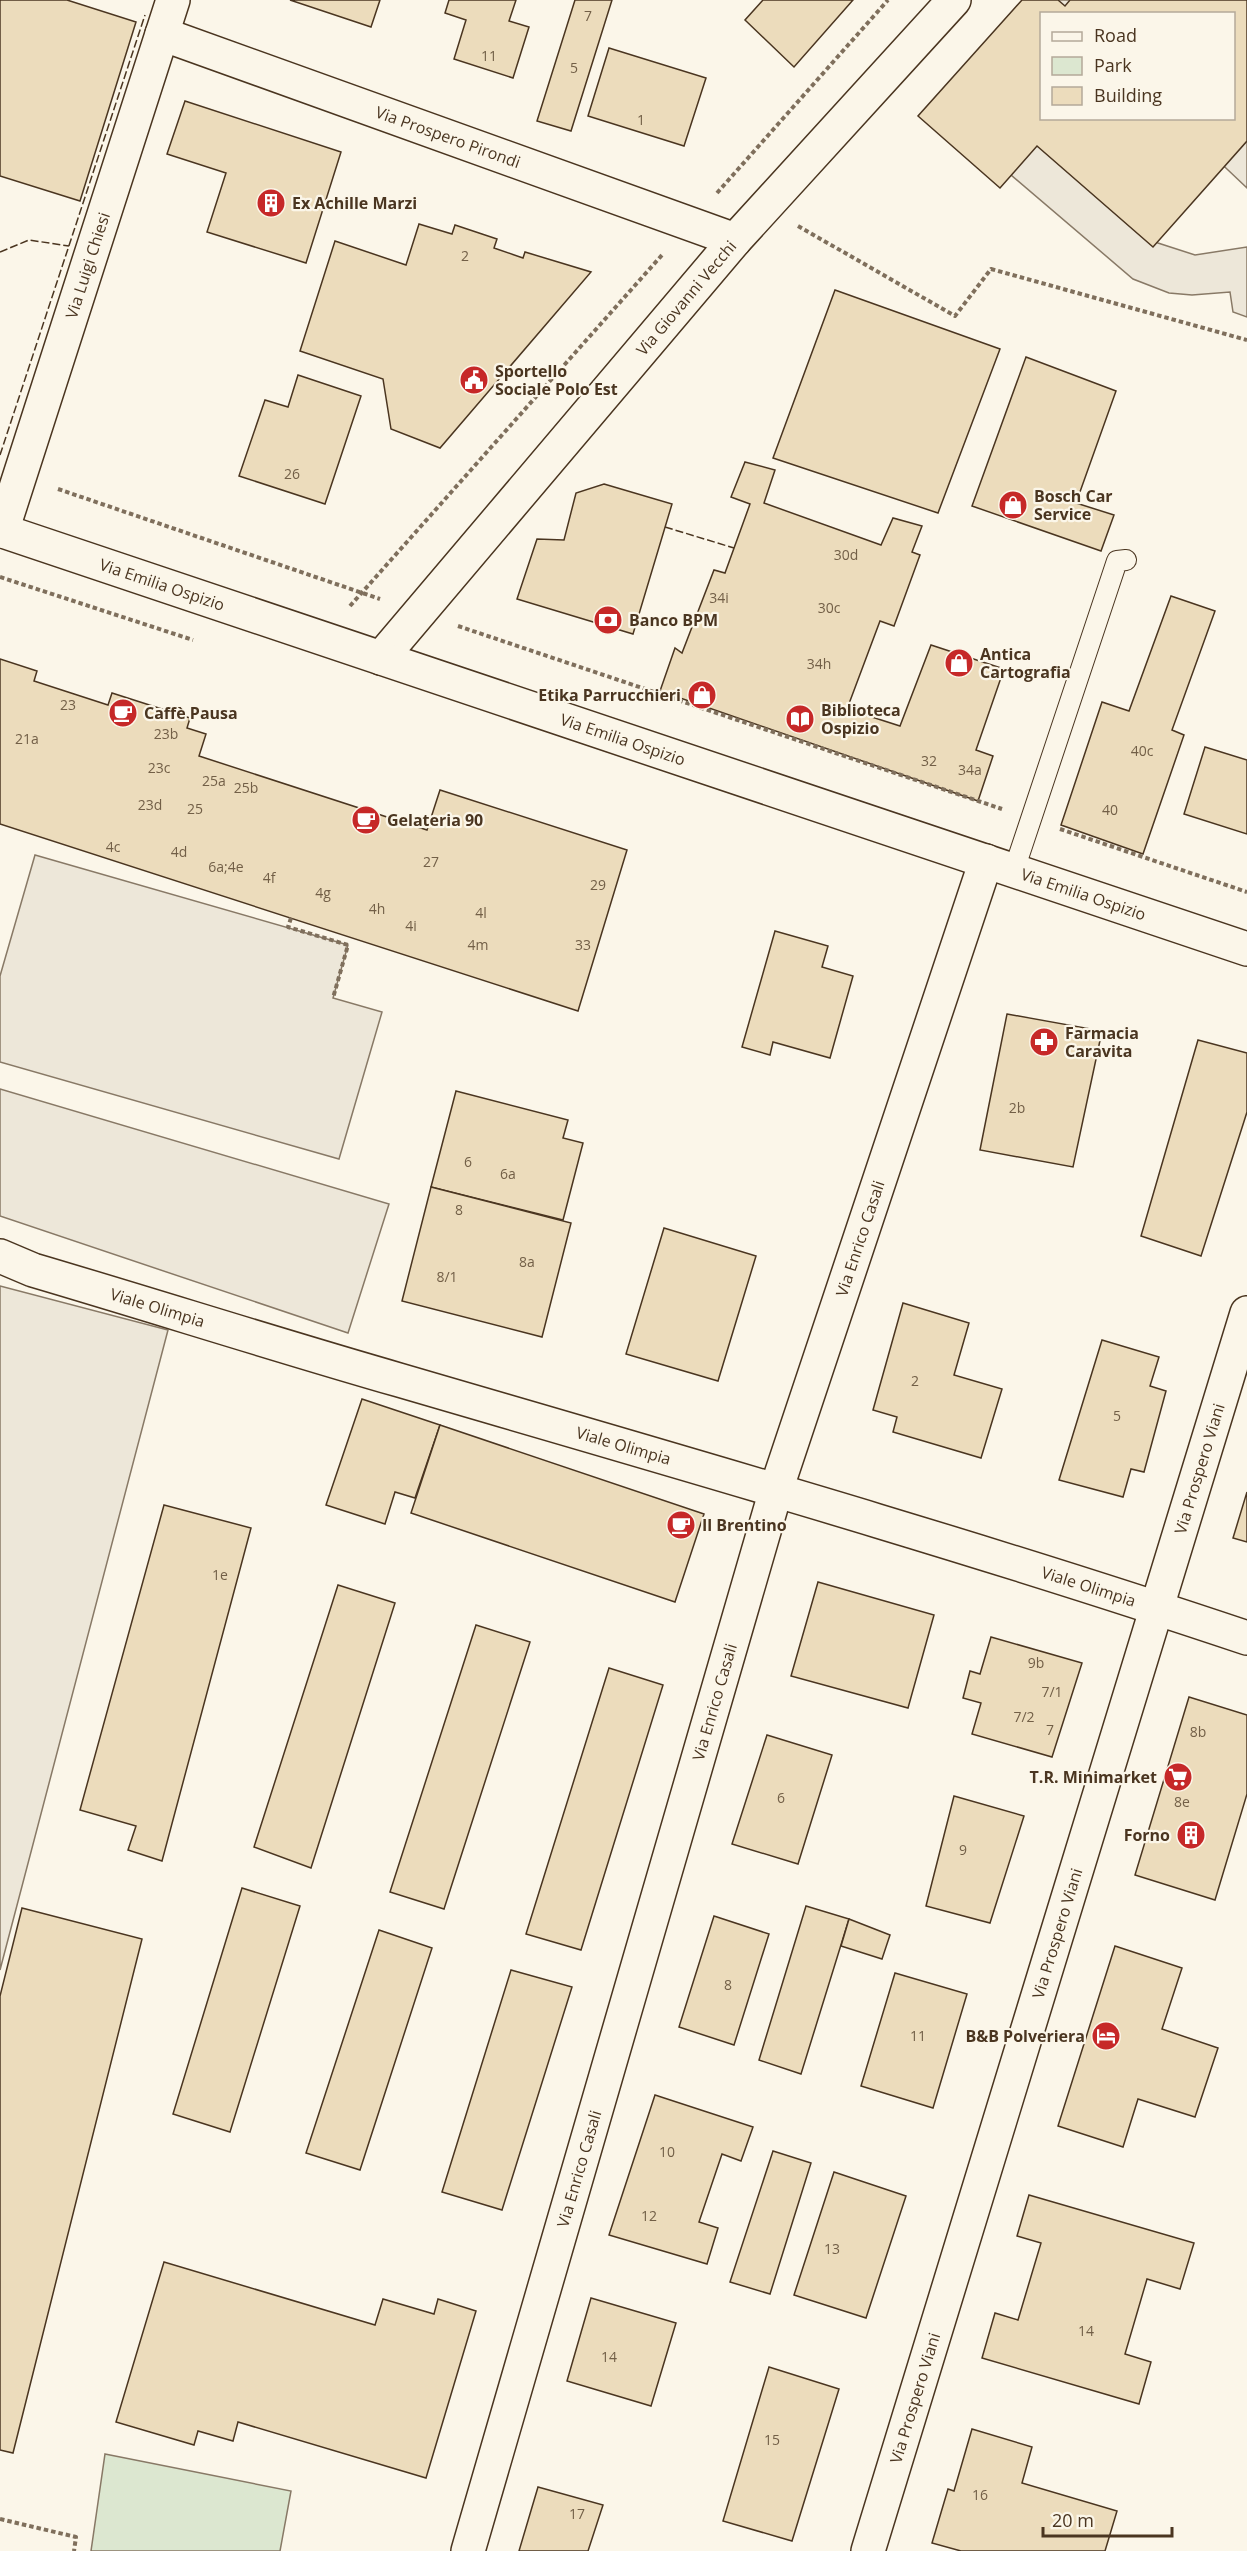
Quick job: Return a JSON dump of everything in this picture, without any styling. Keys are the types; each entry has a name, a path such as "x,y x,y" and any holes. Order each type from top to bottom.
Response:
{"street":[{"name":"Via Luigi Chiesi","path":"1,530 173,0"},
{"name":"Via Giovanni Vecchi","path":"381,658 735,240 954,0"},
{"name":"Via Prospero Pirondi","path":"162,34 735,240"},
{"name":"Via Emilia Ospizio","path":"1,530 1247,949"},
{"name":"Via Enrico Casali","path":"468,2551 776,1490 1000,866"},
{"name":"Viale Olimpia","path":"0,1256 33,1270 319,1357 776,1490 1247,1638"},
{"name":"Via Prospero Viani","path":"868,2551 1247,1313"}],"lane":[{"path":"1000,866 1030,819 1116,561 1126,560"}],"path":[{"path":"322,638 888,0"},
{"path":"724,184 955,316 991,269 1247,340"},
{"path":"20,476 418,613 1247,892"},
{"path":"291,918 288,927 348,945 333,998"},
{"path":"0,2519 76,2536 74,2551"}],"green space":[{"path":"105,2454 291,2491 280,2551 91,2551"}],"shaded area":[{"path":"1023,0 1247,0 1247,188 1209,152 1233,120 1235,120 1235,12 1040,12 1040,22 1021,95 1040,120 1043,120 1138,231 1158,243 1195,255 1247,247 1247,317 1233,312 1230,292 1192,295 1169,293 1133,279 930,106"},
{"path":"35,855 348,945 333,998 382,1012 339,1159 0,1062 0,976"},
{"path":"0,1089 389,1204 348,1333 0,1216"},
{"path":"0,1286 168,1330 0,1970"}],"building":[{"path":"0,0 67,0 136,22 80,201 0,176"},
{"path":"290,0 380,0 371,27"},
{"path":"449,0 516,0 509,21 529,27 513,78 454,59 466,20 445,13"},
{"path":"575,0 612,0 571,131 537,121"},
{"path":"763,0 853,0 794,67 745,20"},
{"path":"1022,0 1058,0 1065,6 1070,0 1247,0 1247,141 1153,247 1037,146 1000,188 918,116"},
{"path":"609,48 706,78 684,146 588,116"},
{"name":"Ex Achille Marzi","path":"185,101 341,152 306,263 207,232 226,173 167,154"},
{"path":"419,224 452,234 455,225 497,239 494,248 523,258 525,252 591,272 440,448 391,429 383,379 300,351 335,241 406,265"},
{"path":"835,290 1000,349 938,513 773,458"},
{"path":"1026,357 1116,391 1076,503 1114,515 1101,551 972,506"},
{"path":"298,375 361,396 325,504 239,476 265,400 288,407"},
{"path":"745,462 775,470 764,503 881,545 893,518 922,526 912,552 920,555 894,626 880,621 847,709 900,726 931,645 1004,669 976,750 993,756 978,801 660,691 675,648 682,653 714,570 725,573 750,504 731,497"},
{"path":"604,484 672,504 633,634 517,599 537,539 564,540 576,493"},
{"path":"1171,596 1215,611 1172,730 1184,735 1143,854 1061,825 1102,702 1129,711"},
{"path":"0,659 37,671 34,681 108,705 112,693 190,718 187,728 206,734 199,756 427,830 440,790 627,850 578,1011 0,824"},
{"path":"1205,747 1247,760 1247,834 1184,814"},
{"path":"775,931 828,946 822,967 853,976 830,1058 773,1042 770,1055 742,1047"},
{"path":"1007,1014 1102,1031 1073,1167 980,1150"},
{"path":"1198,1040 1247,1053 1247,1112 1201,1256 1141,1236"},
{"path":"456,1091 568,1120 563,1138 583,1143 563,1220 431,1187"},
{"path":"431,1187 571,1223 542,1337 402,1301"},
{"path":"664,1228 756,1256 718,1381 626,1354"},
{"path":"903,1303 969,1323 954,1375 1002,1389 981,1458 893,1432 897,1417 873,1410"},
{"path":"1102,1340 1159,1357 1150,1386 1166,1391 1144,1472 1131,1469 1123,1497 1059,1480"},
{"path":"362,1399 440,1425 415,1498 395,1492 385,1524 326,1505"},
{"path":"440,1425 704,1514 675,1602 411,1513"},
{"path":"1247,1492 1247,1542 1233,1538"},
{"path":"164,1505 251,1528 162,1861 128,1850 136,1826 80,1810"},
{"path":"818,1582 934,1615 908,1708 791,1676"},
{"path":"338,1585 395,1603 311,1868 254,1847"},
{"path":"476,1625 530,1642 444,1909 390,1892"},
{"path":"991,1637 1082,1663 1052,1757 972,1734 981,1703 963,1698 970,1671 980,1674"},
{"path":"609,1668 663,1685 581,1950 526,1934"},
{"name":"Forno","path":"1189,1697 1247,1715 1247,1794 1215,1900 1135,1875"},
{"path":"767,1735 832,1755 798,1864 732,1844"},
{"path":"954,1796 1024,1816 990,1923 926,1906"},
{"path":"242,1888 300,1906 230,2132 173,2114"},
{"path":"806,1906 849,1919 801,2074 759,2060"},
{"path":"22,1908 142,1939 13,2453 0,2450 0,1996"},
{"path":"714,1916 769,1934 734,2045 679,2027"},
{"path":"849,1919 890,1935 882,1959 841,1946"},
{"path":"379,1930 432,1948 360,2170 306,2153"},
{"path":"1115,1946 1182,1968 1162,2029 1218,2048 1195,2117 1138,2099 1123,2147 1058,2126"},
{"path":"511,1970 572,1987 502,2210 442,2192"},
{"path":"895,1973 967,1994 933,2108 861,2086"},
{"path":"655,2095 753,2127 741,2161 722,2154 699,2222 718,2228 707,2264 609,2235"},
{"path":"773,2151 811,2163 770,2294 730,2282"},
{"path":"834,2172 906,2196 866,2318 794,2295"},
{"path":"1029,2195 1194,2243 1180,2289 1147,2279 1125,2354 1151,2362 1139,2404 982,2358 995,2313 1018,2320 1041,2243 1017,2236"},
{"path":"164,2262 375,2325 383,2299 434,2314 438,2299 476,2311 426,2478 238,2422 233,2441 198,2431 194,2445 116,2422"},
{"path":"591,2298 676,2323 651,2406 567,2381"},
{"path":"769,2367 839,2389 792,2541 723,2521"},
{"path":"972,2429 1032,2447 1022,2483 1117,2511 1105,2551 961,2551 932,2543 948,2489 954,2491"},
{"path":"538,2487 603,2505 588,2551 519,2551"}],"fence":[{"path":"0,455 145,15"},
{"path":"0,252 29,240 69,246"},
{"path":"665,527 734,548"}],"place":[{"name":"Ex Achille Marzi","path":"271,203"},
{"name":"Sportello Sociale Polo Est","path":"474,380"},
{"name":"Bosch Car Service","path":"1013,505"},
{"name":"Banco BPM","path":"608,620"},
{"name":"Antica Cartografia","path":"959,663"},
{"name":"Etika Parrucchieri","path":"702,695"},
{"name":"Caffè Pausa","path":"123,713"},
{"name":"Biblioteca Ospizio","path":"800,719"},
{"name":"Gelateria 90","path":"366,820"},
{"name":"Farmacia Caravita","path":"1044,1042"},
{"name":"Il Brentino","path":"681,1525"},
{"name":"T.R. Minimarket","path":"1178,1777"},
{"name":"Forno","path":"1191,1835"},
{"name":"B&B Polveriera","path":"1106,2036"}]}
